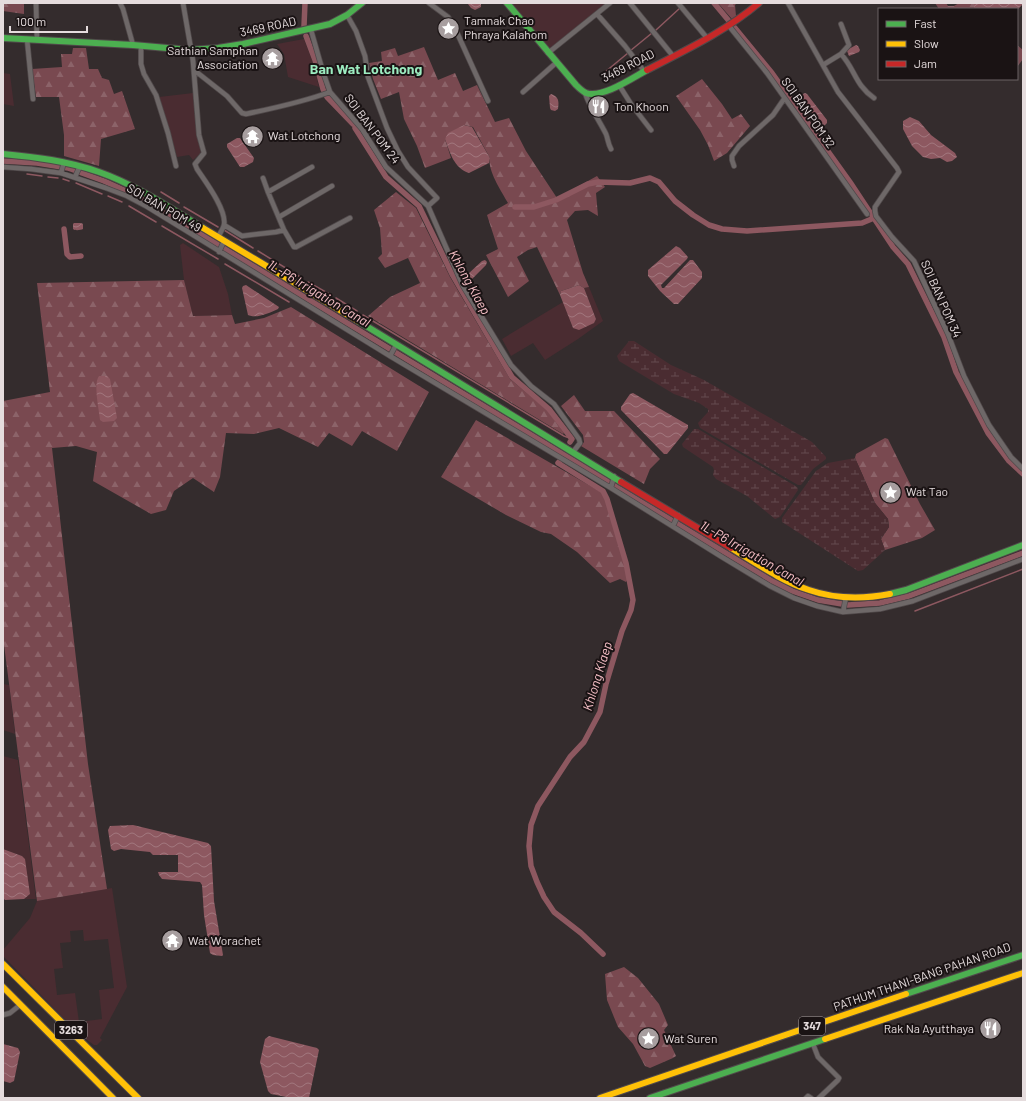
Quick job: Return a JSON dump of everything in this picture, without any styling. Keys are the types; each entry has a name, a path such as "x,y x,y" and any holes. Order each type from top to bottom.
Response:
{"main road":[{"name":"3469 ROAD","path":"3,38 133,45 190,50 233,46 310,30 330,24 347,15 362,3"},
{"path":"507,3 576,85 585,93"},
{"name":"3469 ROAD","path":"585,93 595,94 619,85 729,26 760,3"},
{"path":"3,154 35,157 77,172 98,172 149,195 218,237 222,247 393,350 614,476 677,517 790,583 814,592 846,599 888,595 906,590 1023,545"},
{"name":"PATHUM THANI-BANG PAHAN ROAD","path":"600,1098 1023,954"},
{"name":"3263","path":"3,964 138,1098"},
{"name":"347","path":"650,1098 1023,973"},
{"name":"3263","path":"3,988 113,1098"}],"street":[{"path":"36,3 37,40"},
{"path":"120,3 133,45"},
{"path":"183,3 194,70 200,135 204,153 195,164 216,198 222,212 224,225 218,237"},
{"path":"429,3 448,17 454,26 488,102"},
{"path":"548,52 610,3"},
{"path":"630,3 673,56"},
{"path":"678,3 707,38"},
{"name":"SOI BAN POM 34","path":"788,3 838,92 900,172 875,207 876,216 892,238 914,261 948,334 964,376 989,425 1011,457 1023,469"},
{"path":"597,14 625,46 644,71"},
{"path":"347,15 361,44 365,56 368,77 387,128 398,151 408,167 437,198 428,206 463,286 511,366 531,386 554,404 580,439 580,443 573,452"},
{"path":"823,65 841,54 849,45 841,24"},
{"name":"SOI BAN POM 32","path":"729,26 767,73 867,214"},
{"name":"SOI BAN POM 24","path":"310,30 327,93 362,130 386,167 428,206"},
{"path":"27,39 34,99"},
{"path":"141,46 141,64 144,74 156,95 176,166"},
{"path":"841,54 858,82 867,94 874,98"},
{"path":"523,92 557,62"},
{"path":"194,70 227,96 242,113 246,114 284,106 327,93"},
{"path":"619,85 631,104 651,130"},
{"path":"585,93 589,104 606,135 611,149"},
{"path":"734,166 732,156 739,146 773,114 784,98"},
{"path":"268,192 312,167"},
{"name":"SOI BAN POM 49","path":"3,168 63,168 77,172 106,188 127,196 222,247 393,350 611,488 674,525 722,557 784,594 817,606 844,610 880,609 906,603 1023,560"},
{"path":"263,178 292,246 296,247 350,218"},
{"path":"279,217 332,186"},
{"path":"224,225 242,236 284,230"},
{"path":"611,488 614,476"},
{"path":"674,525 677,517"},
{"path":"844,610 846,599"},
{"path":"3,1015 10,1013 20,1005"},
{"path":"813,1044 818,1057 838,1078 838,1080 819,1098"},
{"path":"806,1098 808,1096 811,1098"}],"green space":[{"path":"966,2 974,4 974,8 938,8 935,3 946,3 948,6 954,6"},
{"path":"3,3 24,3 24,14 3,11"},
{"path":"509,3 607,3 548,50"},
{"path":"718,3 737,3 735,5 736,16 732,19"},
{"path":"304,39 312,60 319,87 288,77 284,54 277,44"},
{"path":"1018,46 1023,50 1023,59 1018,66"},
{"path":"424,47 438,80 455,73 463,91 477,85 495,122 509,118 526,151 557,198 597,176 605,187 596,193 598,216 588,210 575,211 567,220 583,273 589,287 584,288 579,285 561,291 560,295 537,247 528,250 517,257 529,281 508,297 486,255 498,249 487,215 508,203 493,175 490,158 473,127 464,125 445,139 451,158 425,168 417,146 404,119 399,92 381,99 373,79 369,63 382,61 381,52 395,48 398,56"},
{"path":"73,48 86,48 89,69 98,69 102,78 109,80 114,94 122,91 135,129 101,139 99,166 64,156 64,135 59,97 36,97 32,69 62,67 61,54 72,54"},
{"path":"3,73 10,74 14,106 3,104"},
{"path":"702,79 732,119 741,114 750,126 727,153 714,161 700,130 676,96"},
{"path":"193,93 197,135 201,150 200,154 193,160 189,155 177,157 159,97"},
{"path":"396,192 416,208 450,277 510,379 547,410 564,433 563,434 368,316 390,297 420,283 408,258 385,268 378,258 382,254 380,228 374,210"},
{"path":"183,243 219,267 228,294 232,315 193,316 184,280 180,245"},
{"path":"184,280 193,316 232,315 235,324 264,318 291,307 429,392 397,451 362,431 352,446 329,433 318,447 279,428 254,434 226,433 220,477 214,492 193,478 174,491 166,510 151,514 93,481 97,452 76,446 52,448 88,764 107,889 37,901 3,637 3,401 50,392 37,283"},
{"path":"589,287 603,321 545,360 533,343 511,356 502,339 563,302 573,328 596,319 584,288"},
{"path":"629,341 634,341 671,365 704,380 812,442 826,457 826,459 813,469 801,485 798,485 700,428 698,423 708,412 708,409 699,403 674,394 619,361 617,356"},
{"path":"574,395 585,411 614,411 660,459 650,469 644,484 581,446 584,442 583,435 561,406"},
{"path":"476,420 606,495 626,562 628,579 626,582 620,579 610,583 577,552 551,534 541,532 506,515 441,477"},
{"path":"694,429 698,429 797,487 798,490 780,517 775,519 747,496 716,479 713,475 713,467 683,447 682,444"},
{"path":"885,438 888,439 920,504 935,530 922,538 885,550 881,539 889,527 888,519 875,503 855,458 856,454"},
{"path":"855,458 875,503 888,519 889,527 881,539 885,550 863,570 858,571 782,522 782,518 816,471 828,463"},
{"path":"3,684 9,685 15,734 3,730"},
{"path":"3,756 18,760 36,899 24,899 30,894 22,856 3,849"},
{"path":"112,888 127,987 100,1038 102,1040 97,1045 94,1045 79,1034 3,956 3,950 30,918 37,901","holes":["83,930 84,941 108,939 114,988 99,990 102,1019 79,1022 75,993 57,995 54,969 63,968 60,943 71,942 70,931"]},
{"path":"624,967 638,978 659,1004 668,1025 664,1030 676,1056 650,1068 645,1066 633,1044 618,1027 607,1000 605,974"}],"water":[{"path":"481,3 481,7 475,10 471,8 468,4"},
{"path":"1023,3 1018,9 974,8 974,4"},
{"path":"856,45 860,50 859,52 849,56 847,50"},
{"path":"805,93 827,120 827,123 824,126 820,124 801,99 801,95"},
{"path":"551,94 556,96 558,102 558,109 555,111 551,110 550,108 549,96"},
{"path":"910,117 919,121 931,135 955,153 957,157 952,161 947,162 940,158 931,159 923,157 912,146 903,129 903,121"},
{"path":"464,125 472,127 490,158 489,163 469,173 464,171 456,164 445,139 448,133"},
{"path":"237,138 240,138 254,158 253,162 244,167 240,167 227,147 227,144"},
{"path":"74,223 83,224 83,229 74,230"},
{"path":"676,246 680,248 688,257 661,285 662,288 664,288 690,260 693,260 702,272 702,278 678,304 674,304 660,291 648,276 648,270"},
{"path":"485,260 487,262 486,265 472,279 470,279 468,274"},
{"path":"246,285 279,307 278,309 259,316 248,315 242,288"},
{"path":"579,285 584,288 596,319 594,323 579,330 573,328 560,295 561,291"},
{"path":"99,376 107,376 110,379 117,418 114,421 103,422 100,420 96,391"},
{"path":"633,393 688,425 688,428 667,454 664,454 621,410 621,407 630,394"},
{"path":"133,825 208,843 211,846 214,901 222,956 213,955 210,953 204,915 202,885 200,882 162,879 159,875 158,872 178,872 178,855 153,855 150,852 121,849 114,851 111,849 108,830 110,826"},
{"path":"3,849 22,856 25,859 30,894 24,899 5,900 3,898"},
{"path":"269,1036 317,1048 319,1050 309,1098 292,1098 271,1094 268,1091 260,1062 265,1039"},
{"path":"3,1044 18,1048 20,1052 14,1081 10,1083 3,1081"}],"waterway":[{"name":"Khlong Klaep","path":"304,26 305,3"},
{"path":"714,3 729,21"},
{"path":"656,30 680,8"},
{"path":"735,28 772,73 850,182 893,247 908,264 944,337 956,372 988,433 1009,461 1023,474"},
{"path":"630,51 652,33"},
{"name":"Khlong Klaep","path":"306,36 327,97 353,124"},
{"path":"605,72 628,53"},
{"name":"Khlong Klaep","path":"355,128 386,177 419,206 452,274 512,377 549,409 572,439 570,442"},
{"name":"1L-P6 Irrigation Canal","path":"3,161 37,163 68,168 104,181 141,198 609,482"},
{"path":"27,174 42,176"},
{"path":"48,177 58,178"},
{"path":"515,207 534,207 556,200 588,184 598,182 630,183 650,178 659,182 675,201 693,215 709,225 722,229 747,231 862,223 874,218"},
{"path":"63,179 69,181"},
{"path":"76,183 102,194"},
{"path":"161,192 179,203"},
{"path":"108,196 122,202"},
{"path":"129,206 156,222"},
{"path":"184,207 218,227"},
{"path":"162,226 218,259"},
{"path":"64,229 67,254 70,257 81,256"},
{"path":"224,230 253,248"},
{"path":"258,251 302,278"},
{"path":"225,264 289,302"},
{"path":"308,282 331,295"},
{"path":"336,298 357,311"},
{"path":"363,315 564,436 572,439"},
{"name":"Khlong Klaep","path":"560,461 558,463 603,491 607,499 626,563 633,600 606,684 600,712 584,742 570,757 538,806 531,825 529,846 531,866 537,882 544,897 554,912 581,933 603,954"},
{"name":"1L-P6 Irrigation Canal","path":"615,486 772,581 792,591 818,600 848,605 880,603 909,596 1023,553"},
{"path":"915,611 1023,569"}],"traffic: fast":[{"path":"3,38 133,45 190,50 218,48 243,44 330,24 347,15 362,3"},
{"path":"507,3 576,85 586,93 593,94 609,90 647,70"},
{"path":"3,154 63,162 113,177 139,190 203,228"},
{"path":"358,321 621,482"},
{"path":"890,594 906,590 1023,545"},
{"path":"906,994 1023,955"},
{"path":"650,1098 825,1039"}],"traffic: slow":[{"path":"203,228 358,321"},
{"path":"731,548 779,577 819,593 839,597 870,597 890,594"},
{"path":"3,964 138,1098"},
{"path":"825,1039 1023,973"},
{"path":"3,987 113,1098"},
{"path":"600,1098 906,994"}],"traffic: jam":[{"path":"647,70 719,31 759,3"},
{"path":"621,482 731,548"}],"place":[{"name":"Tamnak Chao Phraya Kalahom","path":"449,28"},
{"name":"Sathian Samphan Association","path":"273,58"},
{"name":"Ton Khoon","path":"599,107"},
{"name":"Wat Lotchong","path":"253,136"},
{"name":"Wat Tao","path":"890,492"},
{"name":"Wat Worachet","path":"172,941"},
{"name":"Rak Na Ayutthaya","path":"990,1029"},
{"name":"Wat Suren","path":"648,1039"}],"district":[{"name":"Ban Wat Lotchong","path":"366,69"}]}
